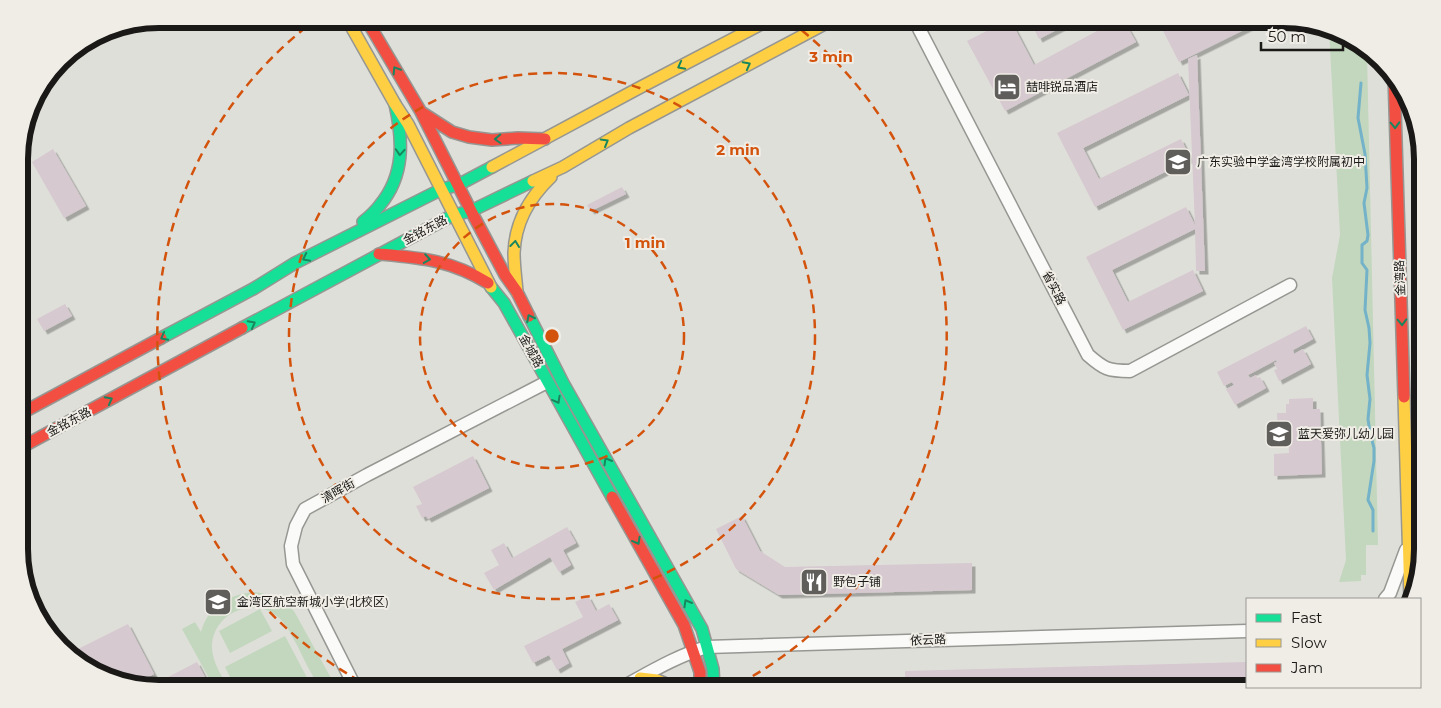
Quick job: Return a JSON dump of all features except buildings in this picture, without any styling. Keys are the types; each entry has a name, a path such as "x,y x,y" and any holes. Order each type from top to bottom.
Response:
{"main road":[{"name":"金城路","path":"352,28 408,124 488,283 504,303 684,625 694,650 700,672 700,680"},
{"name":"金城路","path":"371,28 421,112 505,275 517,292 562,383 702,629 713,669 714,680"},
{"path":"349,236 442,190 458,185 547,139 568,132 640,88 754,28"},
{"name":"金铭东路","path":"28,444 343,269 379,254 453,215 472,212 563,167 580,153 816,28"},
{"name":"金湾路","path":"1394,91 1410,580"},
{"path":"28,410 244,294 296,264 332,249 349,236 381,205 396,177 400,158 401,133 395,104"},
{"path":"421,112 452,132 469,137 492,140 518,138 547,139"},
{"path":"517,292 514,248 517,230 524,212 535,194 545,182 563,167"},
{"path":"379,254 445,262 460,267 488,283"},
{"path":"640,678 657,680"}],"street":[{"name":"省实路","path":"919,28 1088,355 1101,366 1115,371 1130,371 1290,285"},
{"name":"清晖街","path":"351,680 293,564 292,546 294,533 305,509 547,382"},
{"path":"1386,598 1390,593 1409,540"},
{"name":"依云路","path":"636,680 694,650 707,647 1246,631"}],"green space":[{"path":"1329,36 1341,41 1367,59 1378,545 1366,545 1366,575 1361,575 1361,581 1339,582 1346,560 1332,278 1340,235"},
{"path":"246,593 266,594 276,598 294,611 332,680 315,680 289,630 278,617 268,611 246,608 226,617 214,635 212,653 224,680 210,680 182,629 195,622 201,632 204,623 214,608 228,599"},
{"path":"260,609 272,631 230,653 219,631"},
{"path":"285,636 308,680 232,680 225,667"}],"waterway":[{"path":"1361,83 1358,118 1365,154 1367,188 1364,203 1368,235 1367,241 1362,245 1362,263 1367,270 1365,310 1370,343 1367,375 1370,399 1368,419 1374,448 1368,500 1373,510 1373,531"}],"traffic: fast":[{"path":"363,222 376,210 388,194 398,169 400,131 395,104"},
{"path":"161,338 253,289 295,263 442,189 458,185 492,167"},
{"path":"242,328 453,215 471,211 533,181"},
{"path":"491,287 504,303 612,497"},
{"path":"529,316 563,383 702,629 713,669 714,680"}],"traffic: slow":[{"path":"352,28 408,124 491,287"},
{"path":"492,167 754,28"},
{"path":"533,181 563,167 629,128 817,28"},
{"path":"517,292 514,253 517,231 530,202 551,177"},
{"path":"1404,397 1409,581"},
{"path":"640,678 657,680"}],"traffic: jam":[{"path":"371,28 421,112 471,211 529,316"},
{"path":"1394,91 1404,397"},
{"path":"421,112 452,132 469,137 492,140 518,138 545,139"},
{"path":"379,254 435,261 461,269 488,283"},
{"path":"28,444 242,328"},
{"path":"28,410 161,338"},
{"path":"612,497 684,625 700,672 700,680"}],"place":[{"name":"喆啡锐品酒店","path":"1007,87"},
{"name":"广东实验中学金湾学校附属初中","path":"1178,162"},
{"name":"蓝天爱弥儿幼儿园","path":"1279,434"},
{"name":"野包子铺","path":"814,582"},
{"name":"金湾区航空新城小学(北校区)","path":"218,602"}]}
